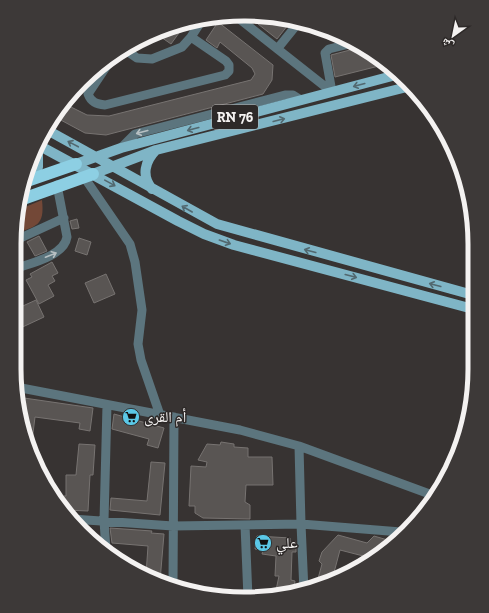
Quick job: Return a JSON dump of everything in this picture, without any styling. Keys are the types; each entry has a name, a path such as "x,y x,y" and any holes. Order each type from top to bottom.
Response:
{"highway":[{"name":"RN 76","path":"31,179 76,164"},
{"name":"RN 76","path":"26,198 88,175"}],"main road":[{"name":"RN 76","path":"76,164 121,148 392,76"},
{"name":"RN 76","path":"88,175 156,150 405,88"},
{"path":"332,92 336,106"},
{"path":"51,132 195,214 236,231 468,294"},
{"path":"43,148 76,164 88,175 210,236 234,245 468,308"},
{"path":"152,189 146,180 145,170 149,159 156,150"},
{"path":"33,173 38,167 38,159"}],"street":[{"path":"241,21 278,48 332,92"},
{"path":"130,53 137,58 152,59 182,47 192,37 199,26"},
{"path":"278,48 294,27"},
{"path":"103,71 88,94 90,99 97,104 105,104 217,77 224,75 229,71 229,65 226,61 192,37"},
{"path":"332,92 325,53 329,49 345,45"},
{"path":"88,175 130,244 135,262 142,310 138,344 141,360 160,415"},
{"path":"21,266 63,248 67,237 58,185"},
{"path":"21,238 64,218"},
{"path":"22,388 240,430 299,446 429,494"},
{"path":"106,544 104,521 107,404"},
{"path":"173,580 174,417"},
{"path":"299,446 304,584"},
{"path":"79,519 173,526 301,524 398,532"},
{"path":"245,525 248,592"}],"shaded area":[{"path":"42,200 43,209 40,220 33,227 21,232 21,230 24,207"}],"building":[{"path":"260,21 288,25 277,39 258,24"},
{"path":"219,23 273,65 272,80 263,94 106,135 85,133 59,119 69,106 87,115 109,116 251,80 255,74 252,68 220,42 217,48 206,40"},
{"path":"180,31 171,44 161,37"},
{"path":"352,49 356,51 379,66 335,77 331,55"},
{"path":"77,219 79,228 72,229 70,221"},
{"path":"39,236 47,251 35,256 27,242"},
{"path":"79,238 91,242 87,255 75,251"},
{"path":"52,262 58,273 52,276 55,281 48,285 54,296 39,304 26,280 32,277 30,274"},
{"path":"106,274 115,294 94,303 85,283"},
{"path":"36,300 44,317 21,328 21,307"},
{"path":"24,398 93,408 90,431 79,429 80,423 35,417 32,438 24,402"},
{"path":"114,414 164,428 158,448 147,445 149,439 112,429"},
{"path":"221,442 234,444 234,447 248,448 248,457 272,457 273,485 246,485 245,502 250,505 250,519 203,518 195,513 195,506 189,506 191,466 206,467 207,462 198,460 207,444 220,445"},
{"path":"79,444 95,445 93,475 90,475 88,511 71,510 61,496 66,496 66,475 76,475"},
{"path":"151,462 165,463 160,515 110,510 111,498 147,501"},
{"path":"110,528 152,531 151,533 164,534 160,576 146,569 148,546 112,543"},
{"path":"338,535 367,543 374,536 388,540 365,556 340,550 334,573 318,579 322,564 319,561 322,552"},
{"path":"257,536 290,538 290,542 296,542 296,552 292,552 291,580 295,581 294,586 276,590 279,576 275,576 276,556 262,554 263,550 255,549"}],"place":[{"name":"أم القرى","path":"131,417"},
{"name":"علي","path":"263,543"}]}
